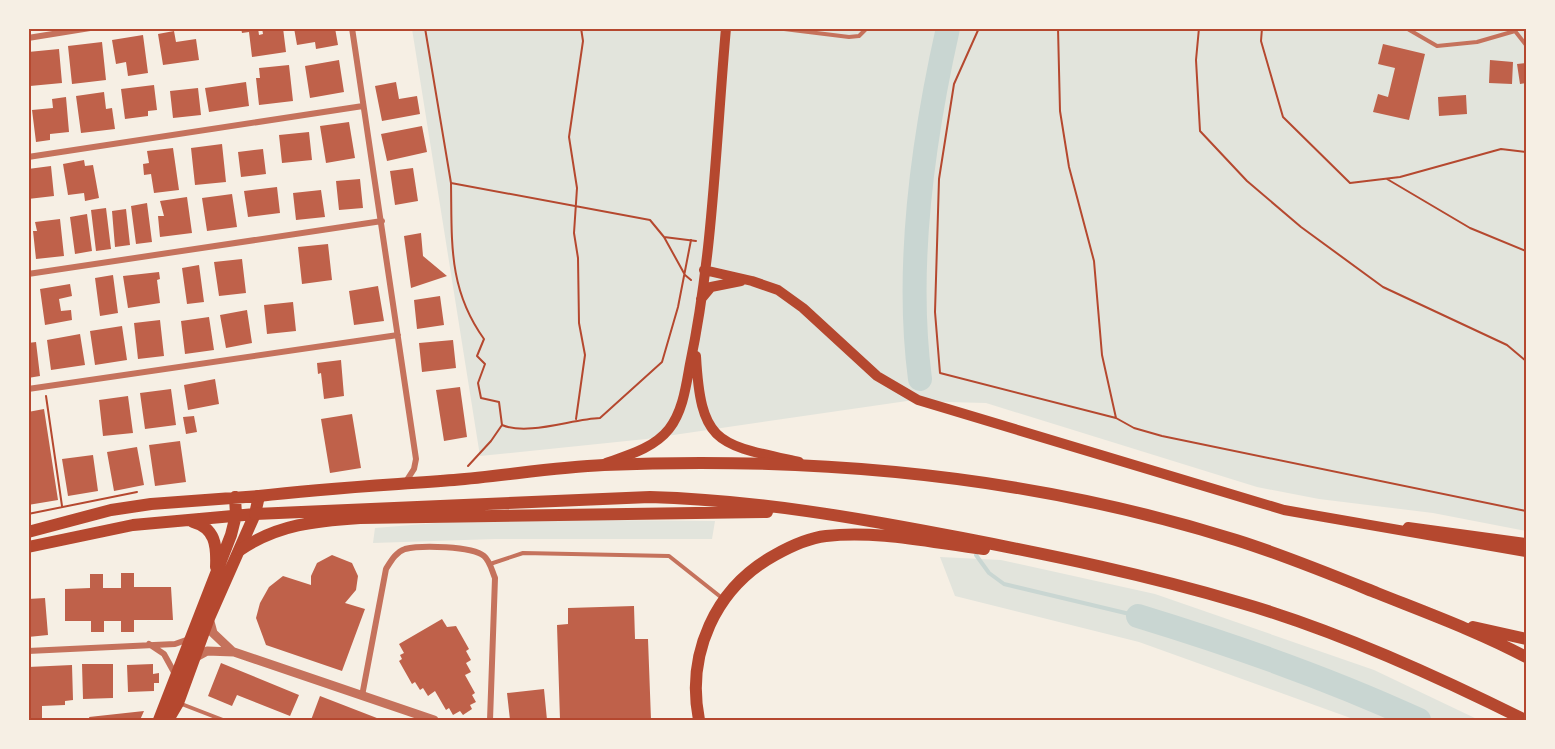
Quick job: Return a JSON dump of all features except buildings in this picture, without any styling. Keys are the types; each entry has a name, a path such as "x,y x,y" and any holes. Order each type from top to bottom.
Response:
{"main road":[{"path":"600,465 641,450 659,439 670,428 683,397 695,341 702,288 698,270 726,28"},
{"path":"698,270 765,285 791,298 878,376 918,400 1284,510 1527,552"},
{"path":"700,303 711,287 747,280"},
{"path":"695,341 700,407 705,420 716,434 740,447 820,467"},
{"path":"28,532 121,509 600,465 724,464 820,467 970,481 1025,489 1123,509 1255,547 1451,623 1527,657"},
{"path":"168,720 178,703 209,618 255,514 259,496"},
{"path":"159,720 234,528 235,497"},
{"path":"28,547 133,525 236,515 650,497 710,499 863,519 1091,563 1240,602 1303,624 1466,691 1525,720"},
{"path":"240,550 270,531 287,526 360,518 813,512"},
{"path":"186,520 207,527 214,538 216,575"},
{"path":"1384,526 1423,527 1527,543"},
{"path":"699,720 695,695 699,650 724,599 766,560 802,542 823,537 874,536 1091,563"},
{"path":"1451,623 1527,639"}],"street":[{"path":"28,38 90,28"},
{"path":"352,28 416,459 414,469 405,483"},
{"path":"28,157 363,106"},
{"path":"28,274 382,221"},
{"path":"28,389 398,335"},
{"path":"362,696 386,569 395,555 404,549 471,550 485,556 495,578 490,720"},
{"path":"209,618 213,633 234,652"},
{"path":"28,651 175,644 190,639"},
{"path":"148,644 164,654 176,676"},
{"path":"196,657 207,651 234,652 434,720"}],"lane":[{"path":"776,28 849,38 860,36 867,28"},
{"path":"1406,28 1437,46 1477,42 1515,31 1527,45"},
{"path":"489,564 523,553 669,556 724,599"},
{"path":"178,703 223,720"}],"path":[{"path":"425,28 451,183 452,265 470,319 484,339 477,356 485,364 478,383 481,398 499,402 502,424 491,441 468,467"},
{"path":"576,419 585,355 579,323 578,258 574,233 578,207 577,188 569,136 583,41 581,28"},
{"path":"979,28 954,84 939,179 935,312 940,373 1116,418 1134,428 1162,436 1527,511"},
{"path":"1058,28 1060,111 1069,167 1094,261 1102,355 1116,418"},
{"path":"1199,28 1196,60 1200,131 1247,181 1301,227 1383,286 1507,345 1527,361"},
{"path":"1262,28 1261,41 1283,117 1350,183 1387,179 1501,149 1527,152"},
{"path":"1387,179 1470,228 1527,251"},
{"path":"451,183 650,220 664,237 686,275 702,288"},
{"path":"664,237 701,241 695,251"},
{"path":"502,424 512,429 559,426 576,419 600,418 662,362 686,275 691,240"},
{"path":"692,280 698,270"},
{"path":"45,387 62,506"}],"shaded area":[{"path":"412,29 1526,29 1526,531 1433,513 1319,499 1257,487 986,403 907,401 646,439 480,456"},
{"path":"485,519 715,521 712,539 495,539 373,543 375,528"},
{"path":"940,557 1001,560 1155,594 1374,670 1479,720 1356,720 1139,642 955,596"}],"waterway":[{"path":"920,379 915,292 919,203 931,114 948,28"},
{"path":"976,555 989,573 1004,584 1138,616"},
{"path":"1138,616 1280,663 1419,720"}]}
